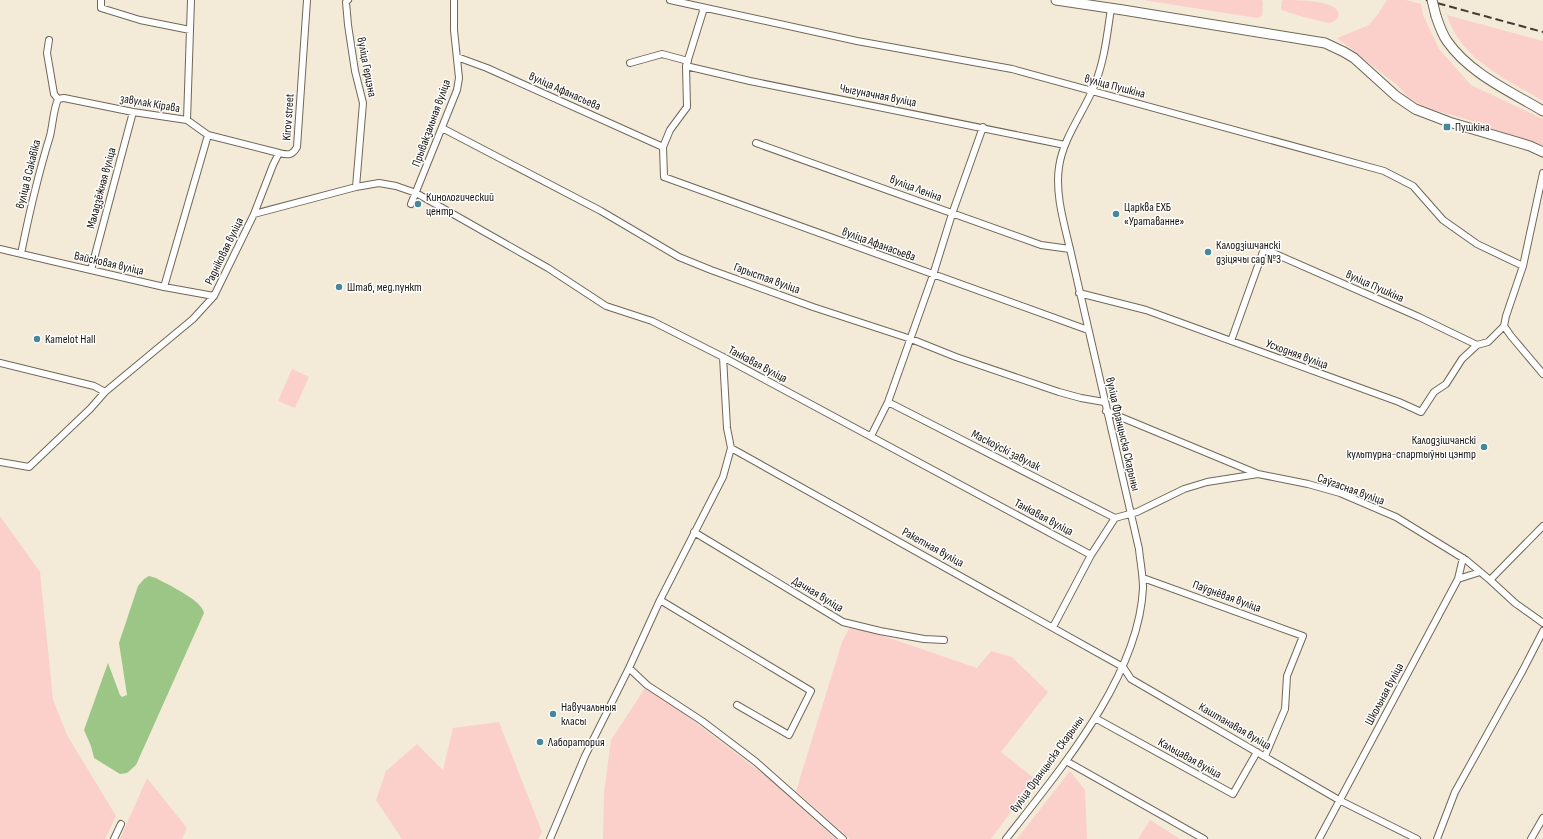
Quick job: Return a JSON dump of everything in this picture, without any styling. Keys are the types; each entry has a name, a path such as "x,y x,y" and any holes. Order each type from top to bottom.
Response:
{"street":[{"path":"101,0 101,8 140,20 190,30"},
{"path":"187,120 191,0"},
{"name":"Kirov street","path":"254,214 279,153 289,155 294,152 297,147 307,0"},
{"name":"вуліца Герцэна","path":"348,0 346,2 348,25 355,70 363,103 356,187"},
{"name":"Прывакзальная вуліца","path":"411,204 457,90 459,78 454,30 454,0"},
{"name":"вуліца Пушкіна","path":"670,0 857,41 1012,69 1384,171 1413,186 1429,202 1443,220 1466,236 1494,253 1523,266"},
{"path":"1056,0 1325,43 1354,58 1396,96 1415,109 1530,146 1543,152"},
{"path":"1432,0 1436,16 1446,40 1468,65 1482,75 1543,110"},
{"path":"663,147 670,130 687,107 687,64 704,8"},
{"name":"вуліца Францыска Скарыны","path":"1006,839 1066,761 1095,718 1123,667 1138,618 1143,589 1143,578 1131,514 1106,411 1070,249 1063,216 1058,178 1061,156 1065,145 1092,91 1105,52 1111,8"},
{"path":"49,40 47,53 54,94 58,100"},
{"name":"Чыгуначная вуліца","path":"630,63 662,54 687,64 750,81 983,127 1065,145"},
{"name":"вуліца Афанасьева","path":"457,57 487,68 663,147 664,177 1088,330"},
{"name":"завулак Кірава","path":"58,100 64,98 133,112 187,120 208,135 279,153"},
{"name":"вуліца 8 Сакавіка","path":"21,254 38,176 58,100"},
{"name":"Маладзёжная вуліца","path":"91,270 133,112"},
{"path":"871,436 888,402 911,339 952,214 983,127"},
{"name":"Гарыстая вуліца","path":"442,128 601,211 679,257 806,304 911,339 956,357 1059,392 1104,402"},
{"path":"164,287 208,135"},
{"name":"вуліца Леніна","path":"756,142 1041,245 1070,249"},
{"path":"1477,345 1488,342 1504,326 1523,266 1543,173"},
{"name":"Радніковая вуліца","path":"0,462 29,467 90,409 105,392 193,319 214,296 254,214 356,187 379,183 396,186 416,193"},
{"name":"Танкавая вуліца","path":"416,193 548,268 606,306 652,321 723,357 1091,555"},
{"name":"Вайсковая вуліца","path":"0,249 164,287 214,296"},
{"name":"вуліца Пушкіна","path":"1231,341 1264,249 1419,317 1477,345"},
{"name":"Усходняя вуліца","path":"1080,293 1146,310 1399,402 1421,412 1434,392 1446,384 1462,360 1477,345"},
{"path":"1504,326 1543,374"},
{"path":"550,839 585,756 629,668 660,600 723,477 731,448 727,428 723,357"},
{"path":"0,363 94,386 105,392"},
{"name":"Маскоўскі завулак","path":"888,402 1115,518"},
{"name":"Саўгасная вуліца","path":"1106,411 1258,474 1308,484 1340,493 1396,517 1463,558 1490,580 1515,604 1543,623"},
{"name":"Ракетная вуліца","path":"731,448 1123,667"},
{"path":"1053,627 1091,555 1115,518 1131,514 1184,489 1207,482 1258,474"},
{"path":"1490,580 1543,526"},
{"name":"Дачная вуліца","path":"694,532 843,622 880,631 924,639 944,640"},
{"name":"Школьная вуліца","path":"1319,839 1458,579 1463,558"},
{"path":"1458,579 1480,572"},
{"name":"Паўднёвая вуліца","path":"1143,578 1303,636 1287,676 1285,709 1265,756"},
{"path":"660,600 811,691 789,735 737,705"},
{"path":"1437,839 1455,792 1543,631"},
{"name":"Каштанавая вуліца","path":"1123,667 1131,679 1340,800 1417,839"},
{"path":"629,668 647,685 702,721 756,762 843,839"},
{"name":"Кальцавая вуліца","path":"1095,718 1233,794 1257,752"},
{"path":"1066,761 1204,839"},
{"path":"1531,839 1543,818"},
{"path":"114,839 121,824"}],"shaded area":[{"path":"1143,0 1262,0 1262,16 1257,18"},
{"path":"1387,0 1406,0 1421,4 1423,15 1439,49 1471,85 1543,119 1543,147 1466,119 1433,110 1419,104 1407,96 1397,85 1337,38 1369,25"},
{"path":"1282,1 1309,1 1327,4 1338,12 1338,18 1330,23 1289,12 1281,9"},
{"path":"1447,15 1543,41 1543,101 1500,76 1473,56 1462,44 1453,30"},
{"path":"292,369 309,377 295,408 278,401"},
{"path":"0,516 40,572 53,699 67,735 116,816 105,839 0,839"},
{"path":"149,576 156,578 191,598 202,608 204,613 136,765 127,773 120,774 94,758 91,746 84,730 108,663 120,695 122,697 127,695 119,643 138,586"},
{"path":"851,625 977,668 991,651 1012,657 1048,692 1001,752 1035,779 991,839 850,839 796,791 842,642"},
{"path":"647,685 768,778 836,839 603,839 604,793 611,740"},
{"path":"499,722 542,832 538,839 402,839 376,800 386,771 417,744 443,770 453,728"},
{"path":"1070,771 1085,790 1087,839 1017,839"},
{"path":"147,778 187,828 182,839 120,839"},
{"path":"1150,820 1180,839 1138,839"}],"railway":[{"path":"1426,0 1543,32"}],"place":[{"name":"Пушкіна","path":"1447,127"},
{"name":"Кинологический центр","path":"418,204"},
{"name":"Царква ЕХБ «Уратаванне»","path":"1116,214"},
{"name":"Калодзішчанскі дзіцячы сад №3","path":"1208,252"},
{"name":"Штаб, мeд.пункт","path":"339,287"},
{"name":"Kamelot Hall","path":"37,339"},
{"name":"Калодзішчанскі культурна-спартыўны цэнтр","path":"1484,447"},
{"name":"Навучальныя класы","path":"553,714"},
{"name":"Лаборатория","path":"540,742"}]}
